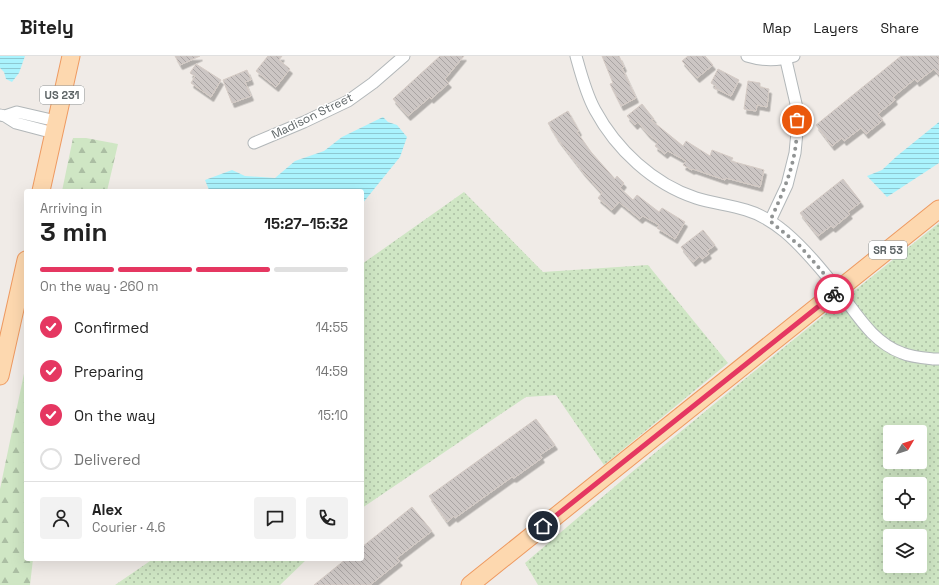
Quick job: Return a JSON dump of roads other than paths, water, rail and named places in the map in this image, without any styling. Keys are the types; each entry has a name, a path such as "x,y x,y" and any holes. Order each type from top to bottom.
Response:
{"main road":[{"name":"US 231","path":"41,189 71,56"},
{"name":"SR 53","path":"470,585 939,209"},
{"path":"0,376 24,269"}],"street":[{"name":"Madison Street","path":"254,143 304,122 348,101 373,83 404,56"},
{"path":"576,56 583,81 594,110 607,131 619,146 637,163 654,177 687,194 716,204 747,210 770,221 800,246 838,290 865,326 881,342 902,354 939,359"},
{"path":"747,56 764,60 788,57 797,108 795,153 787,185 770,221"},
{"path":"3,116 16,122 55,127"}],"water":[{"path":"0,56 25,56 19,73 12,82 6,79 4,72 0,68"},
{"path":"383,117 388,122 397,125 407,137 400,157 364,202 364,189 209,189 205,180 232,170 245,176 275,178 295,161 324,151 342,137"},
{"path":"939,122 939,163 887,197 867,176 882,170"}]}
